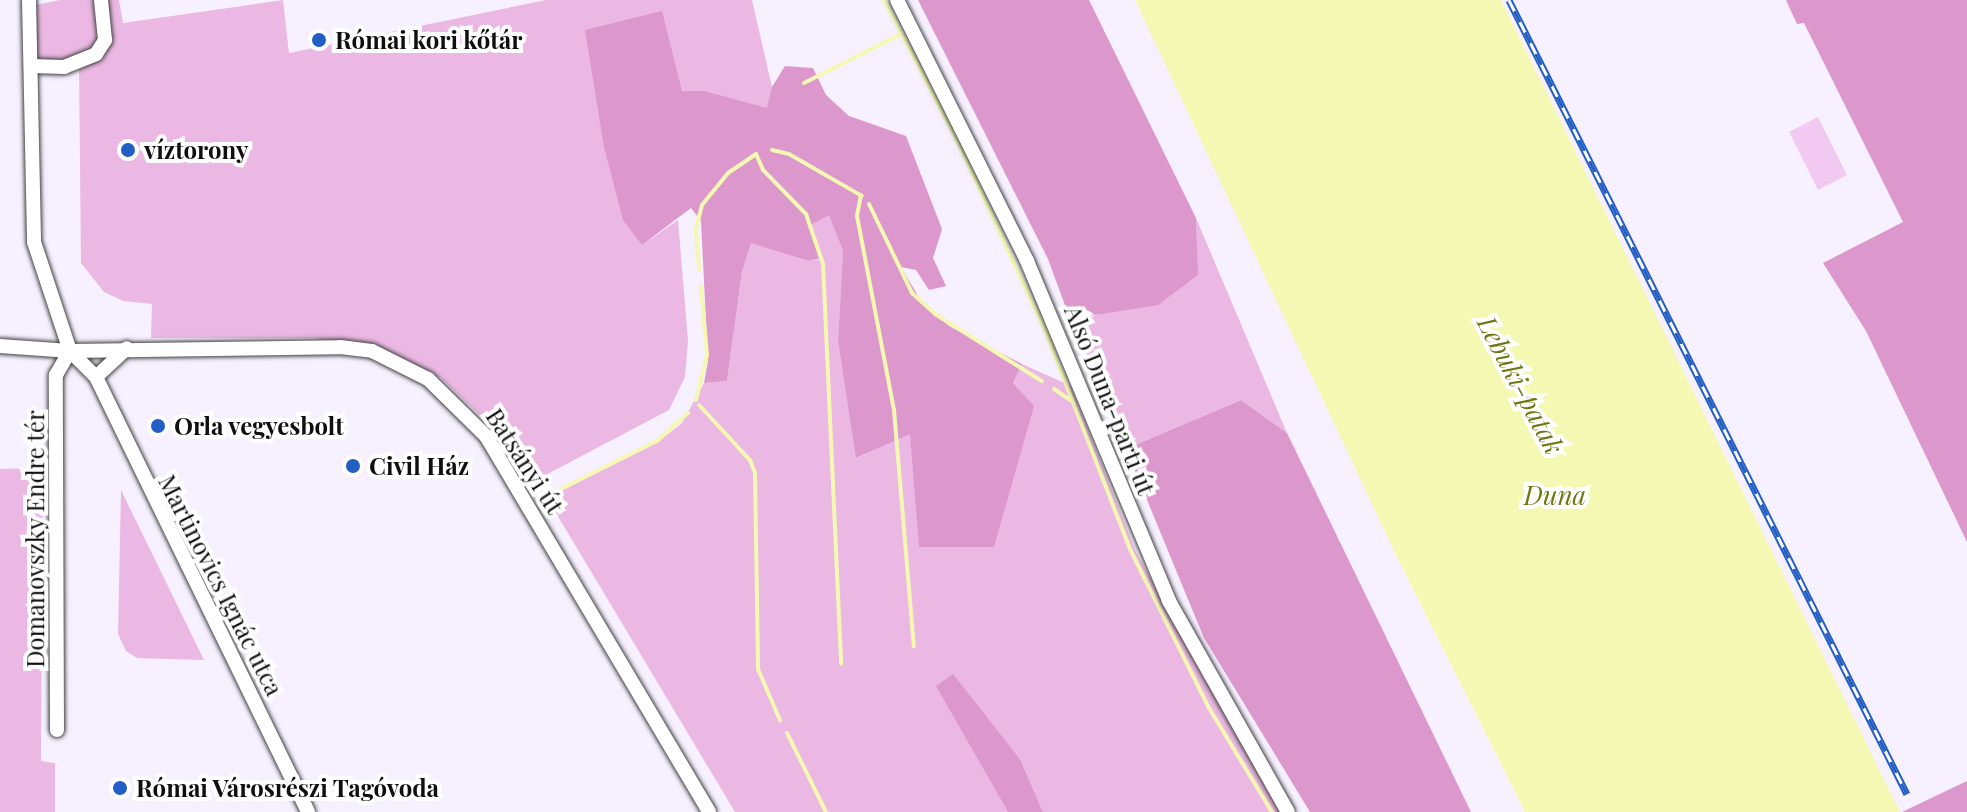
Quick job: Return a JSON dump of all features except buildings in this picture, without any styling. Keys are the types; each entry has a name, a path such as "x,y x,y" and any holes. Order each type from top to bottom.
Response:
{"street":[{"name":"Martinovics Ignác utca","path":"29,0 34,242 70,351 96,377 308,812"},
{"path":"32,66 64,67 96,54 105,40 101,0"},
{"name":"Alsó Duna-parti út","path":"897,0 1027,261 1169,601 1288,812"},
{"name":"Batsányi út","path":"0,346 70,351 127,348 361,350 409,367 449,395 486,436 526,498 709,812"},
{"path":"96,377 127,348"},
{"name":"Domanovszky Endre tér","path":"57,730 56,375 70,351"}],"shaded area":[{"path":"60,0 119,0 123,23 283,0 289,53 546,0 752,0 772,87 768,109 705,91 682,91 642,245 678,220 688,341 685,377 669,410 536,480 519,452 441,378 381,348 313,338 151,338 152,304 123,301 104,292 81,263 79,63 36,61 36,5"},
{"path":"918,0 1089,0 1196,218 1198,275 1158,305 1070,319 1048,259"},
{"path":"1786,0 1967,0 1967,542 1866,331 1823,263 1903,222 1804,23 1797,24"},
{"path":"662,11 682,91 705,91 767,108 772,87 785,66 813,68 826,95 849,116 906,136 942,229 933,258 946,286 929,290 916,270 901,267 921,301 949,326 1022,364 1013,383 1034,406 994,547 919,547 910,434 856,458 838,341 843,251 829,215 809,226 821,258 808,261 751,243 742,272 727,381 704,383 708,361 701,221 691,208 642,245 623,220 604,147 585,30"},
{"path":"1818,117 1847,175 1818,190 1789,132"},
{"path":"829,214 843,251 838,341 857,458 910,433 1034,407 1013,383 1022,364 1071,386 1136,552 1282,812 1043,812 1020,759 952,675 937,686 1008,812 735,812 547,498 659,441 682,423 704,383 727,381 742,272 751,242 807,261 820,259 809,226"},
{"path":"1196,218 1287,433 1241,400 1126,449 1070,319 1089,318 1197,276"},
{"path":"1241,400 1287,433 1471,812 1310,812 1204,638 1126,449"},
{"path":"43,468 41,761 55,763 55,812 0,812 0,469"},
{"path":"121,490 204,660 137,658 126,651 118,634"},
{"path":"953,674 1020,759 1043,812 1008,812 936,686"},
{"path":"1967,781 1967,812 1902,812"}],"water":[{"name":"Duna","path":"1135,0 1501,0 1900,812 1525,812 1394,551"}],"waterway":[{"path":"884,0 957,140 1047,335 1130,549 1209,708 1272,812"},
{"path":"804,83 901,34"},
{"path":"772,150 789,154 862,196"},
{"path":"699,270 696,229 702,205 728,173 756,154 763,170 806,214 823,264 841,664"},
{"path":"861,195 857,216 894,410 914,646"},
{"path":"869,204 912,293 935,314 1042,381"},
{"path":"696,400 707,355 701,286"},
{"path":"1054,389 1072,401"},
{"path":"699,405 750,460 755,473 758,669 780,720"},
{"path":"559,490 657,441 688,413"},
{"path":"787,733 826,812"}],"railway":[{"path":"1509,0 1907,794"}],"place":[{"name":"Római kori kőtár","path":"319,40"},
{"name":"víztorony","path":"128,150"},
{"name":"Orla vegyesbolt","path":"158,426"},
{"name":"Civil Ház","path":"353,466"},
{"name":"Római Városrészi Tagóvoda","path":"120,788"}],"water label":[{"name":"Lebuki-patak","path":"1521,385"}]}
